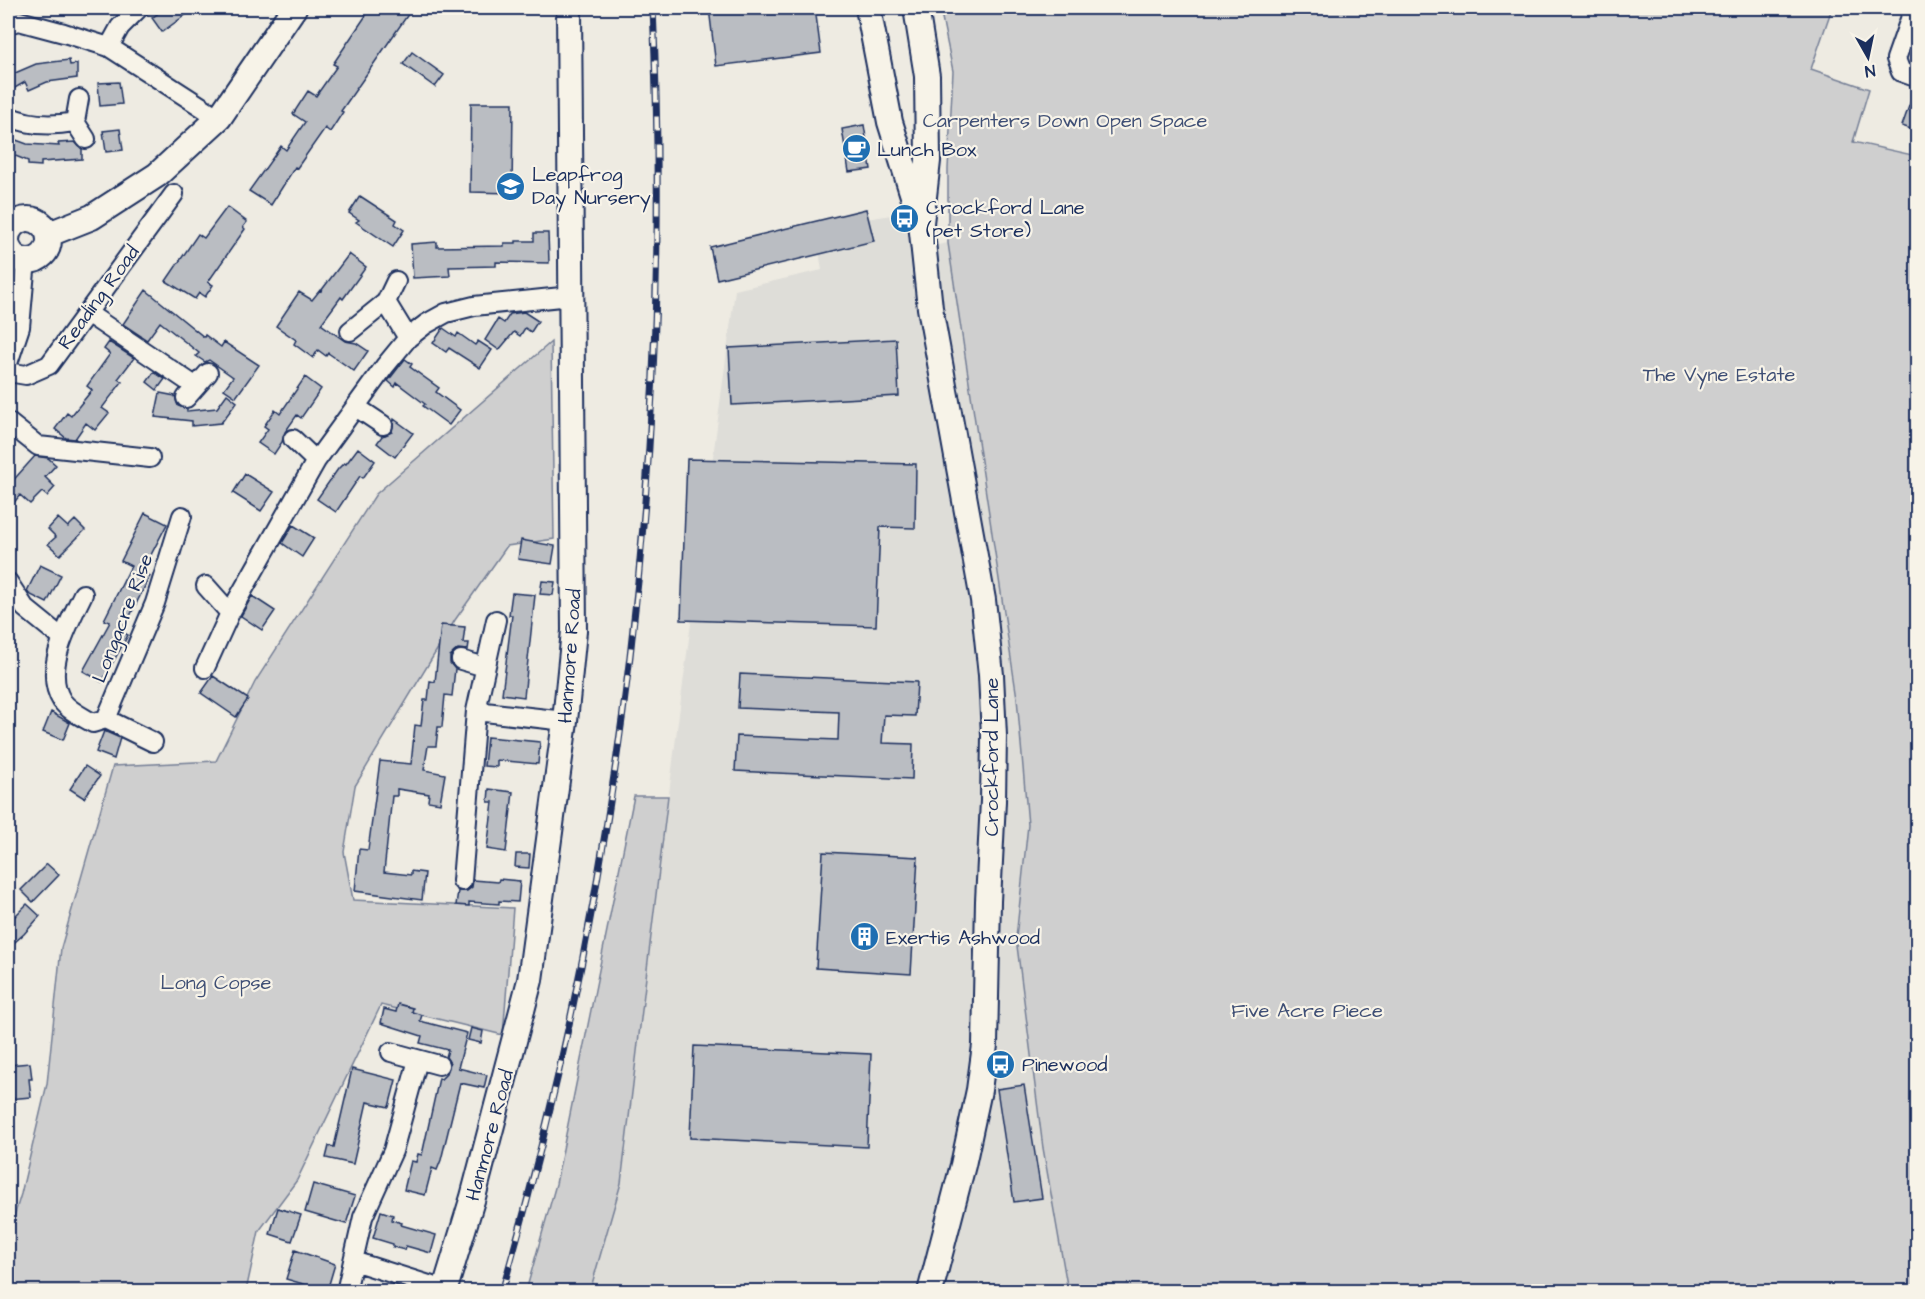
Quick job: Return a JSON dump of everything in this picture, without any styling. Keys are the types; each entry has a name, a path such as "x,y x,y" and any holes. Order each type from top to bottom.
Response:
{"street":[{"path":"109,47 120,27 139,8"},
{"path":"48,234 92,217 157,175 219,118 294,8"},
{"name":"Hanmore Road","path":"444,1291 473,1197 530,980 566,721 574,631 569,8"},
{"name":"Crockford Lane","path":"868,8 890,122 921,223 931,318 983,600 991,675 994,736 985,1045 979,1090 963,1165 930,1292"},
{"name":"Crockford Lane","path":"916,8 927,76 928,160 921,223"},
{"path":"1914,8 1896,59 1901,72 1917,78"},
{"path":"15,17 109,47 219,118"},
{"path":"80,99 75,122 86,139"},
{"path":"8,116 23,123 57,125 75,122"},
{"name":"Reading Road","path":"8,372 26,375 49,365 174,194"},
{"path":"30,219 42,224 49,241 44,253 39,258 26,260 20,258 10,250 8,230 18,222 30,219"},
{"path":"8,363 20,327 26,260"},
{"path":"350,331 386,302 396,281"},
{"path":"205,668 230,613 316,461 408,338 426,324 446,313 474,306 571,296"},
{"path":"386,302 408,338"},
{"path":"87,313 190,392 208,373"},
{"path":"356,406 383,425"},
{"path":"8,422 38,446 150,458"},
{"path":"292,439 316,461"},
{"name":"Longacre Rise","path":"106,719 154,603 175,523"},
{"path":"8,582 25,608 62,638"},
{"path":"206,586 230,613"},
{"path":"83,594 62,638 55,668 57,692 68,708 93,723 106,719 153,742"},
{"path":"462,881 476,711 496,620"},
{"path":"462,660 485,667"},
{"path":"476,711 566,721"},
{"path":"391,1052 439,1065"},
{"path":"346,1292 363,1217 393,1151 418,1060"},
{"path":"353,1261 444,1291"}],"shaded area":[{"path":"911,212 917,249 948,243 1017,698 1028,825 1016,938 1043,1148 1068,1291 589,1292 621,1183 676,737 735,290 822,270 815,227"}],"green space":[{"path":"940,8 1832,8 1811,69 1869,89 1853,142 1917,156 1917,1291 1068,1291 1043,1148 1016,938 1028,825 1017,698 948,243 948,169 953,71"},
{"name":"Long Copse","path":"551,342 554,539 507,546 455,620 355,786 344,852 353,900 513,908 503,1035 381,1005 297,1180 259,1231 246,1291 8,1292 8,1236 21,1194 47,1084 61,948 113,766 216,761 255,682 376,494"},
{"path":"634,796 668,796 621,1183 590,1291 526,1291 556,1184"}],"building":[{"path":"165,8 195,8 162,32 152,18"},
{"path":"371,8 401,8 409,13 341,111 343,112 330,132 325,128 297,168 295,167 271,205 249,191 281,146 286,150 305,122 293,114 308,91 316,96 337,66 333,64"},
{"path":"709,8 815,8 821,53 716,66"},
{"path":"412,52 444,75 435,87 403,64"},
{"path":"69,60 70,65 77,64 77,78 47,82 29,90 25,82 8,92 8,76 36,64"},
{"path":"119,82 122,104 100,106 98,83"},
{"path":"1915,89 1917,89 1917,131 1902,126"},
{"path":"471,103 513,103 512,193 470,192"},
{"name":"Lunch Box","path":"864,125 871,169 849,172 842,129"},
{"path":"120,129 123,150 106,152 103,131"},
{"path":"8,137 27,144 59,146 58,143 75,142 82,149 82,159 41,162 41,166 28,165 28,161 8,153"},
{"path":"360,196 397,220 395,224 404,230 393,247 356,222 359,220 349,213"},
{"path":"227,207 247,222 243,227 245,229 208,282 213,285 205,297 199,293 195,299 166,281 198,234 204,238"},
{"path":"866,209 874,241 717,279 710,247"},
{"path":"534,233 548,233 549,263 496,262 496,266 449,267 450,276 413,278 411,244 437,242 437,247 504,246 504,243 516,243 516,241 534,241"},
{"path":"349,254 366,267 321,324 345,341 356,343 368,351 354,371 328,353 326,356 318,350 313,358 294,344 296,340 276,326 299,292 312,300"},
{"path":"146,290 204,337 205,335 221,347 224,342 259,365 236,397 224,389 233,377 209,360 205,362 196,356 199,353 160,322 147,340 123,324"},
{"path":"524,312 538,321 531,332 525,328 520,336 514,332 499,350 485,340 498,319 504,323 510,314"},
{"path":"443,328 456,337 458,333 475,345 478,341 492,350 480,368 449,348 446,352 433,343"},
{"path":"896,339 899,396 732,405 729,348"},
{"path":"109,342 134,358 118,379 122,382 102,408 109,413 95,430 86,423 75,439 66,438 55,429 67,413 71,416 92,390 87,386 110,354 104,349"},
{"path":"405,359 412,364 410,367 439,388 436,392 460,410 449,425 397,383 395,387 388,381"},
{"path":"154,372 165,379 157,390 147,382"},
{"path":"305,377 321,389 301,418 297,415 274,454 258,443 268,429 264,426 275,410 280,414"},
{"path":"160,393 175,396 178,406 187,411 217,408 227,394 237,402 221,423 192,426 192,421 155,417"},
{"path":"394,419 413,433 395,457 377,443 382,436 392,432"},
{"path":"358,448 375,461 363,478 360,476 336,512 317,499 338,469 344,463 346,464"},
{"path":"35,456 48,458 56,465 45,477 55,487 47,496 42,492 30,504 20,495 8,510 8,486"},
{"path":"687,459 916,464 915,528 880,527 876,626 681,620"},
{"path":"245,474 274,492 261,511 233,493"},
{"path":"145,513 167,524 142,572 150,576 122,632 128,635 102,682 83,671 110,622 104,620 131,566 121,561"},
{"path":"58,518 68,527 75,520 85,530 60,555 48,544 56,537 48,529"},
{"path":"293,525 314,538 302,557 282,543"},
{"path":"521,540 555,546 552,564 518,559"},
{"path":"40,565 61,575 47,603 27,591"},
{"path":"542,581 555,582 553,595 540,594"},
{"path":"512,593 535,595 524,697 502,694 512,615 509,615"},
{"path":"252,596 275,611 262,630 241,616"},
{"path":"441,625 465,627 463,643 469,643 468,650 458,649 450,656 450,663 455,669 452,696 445,695 442,727 438,727 436,746 428,746 424,770 445,774 440,803 428,801 429,794 397,789 397,796 392,796 384,872 411,875 411,871 425,873 422,900 355,891 359,849 368,850 380,761 411,764 415,725 421,726 424,700 428,700 430,681 435,682"},
{"path":"740,674 917,682 915,716 884,715 882,743 913,744 912,779 735,771 737,736 838,740 839,712 738,708"},
{"path":"213,676 248,699 236,717 201,693"},
{"path":"51,712 70,723 63,740 43,732"},
{"path":"104,731 120,738 114,759 96,752"},
{"path":"487,737 540,742 538,764 497,760 497,767 484,766"},
{"path":"85,766 100,776 84,798 70,789"},
{"path":"489,789 513,792 506,852 487,849 493,802 488,802"},
{"name":"Exertis Ashwood","path":"823,852 918,857 911,974 816,968"},
{"path":"516,854 530,854 529,868 515,867"},
{"path":"47,864 59,875 33,902 21,890"},
{"path":"499,879 520,881 518,902 499,901 499,904 469,902 469,906 456,905 458,891 467,891 472,887 473,880 498,882"},
{"path":"27,904 40,916 8,948 8,923"},
{"path":"398,1004 413,1008 412,1012 422,1015 420,1021 467,1033 458,1068 487,1075 484,1088 460,1083 441,1160 437,1170 432,1168 425,1195 404,1190 411,1161 416,1162 418,1154 422,1155 439,1078 441,1079 447,1073 450,1063 446,1057 448,1050 420,1043 422,1036 381,1023 384,1009 396,1012"},
{"path":"471,1028 483,1031 481,1043 468,1040"},
{"path":"694,1046 871,1054 867,1147 690,1138"},
{"path":"30,1063 31,1097 8,1099 8,1065"},
{"path":"352,1069 396,1080 389,1107 367,1102 353,1164 326,1158 329,1146 334,1147"},
{"path":"1024,1085 1042,1198 1014,1202 997,1089"},
{"path":"313,1184 355,1196 346,1224 305,1212"},
{"path":"278,1208 301,1215 292,1241 270,1234"},
{"path":"381,1211 393,1215 392,1220 402,1223 401,1225 436,1235 431,1253 406,1246 405,1250 393,1247 393,1244 373,1238"},
{"path":"295,1250 335,1264 327,1291 286,1279"}],"railway":[{"path":"502,1292 544,1135 579,977 608,817 630,656 646,494 655,332 657,170 653,8"}],"place":[{"name":"Lunch Box","path":"856,149"},
{"name":"Leapfrog Day Nursery","path":"511,186"},
{"name":"Crockford Lane (pet Store)","path":"905,218"},
{"name":"Exertis Ashwood","path":"865,937"},
{"name":"Pinewood","path":"1001,1064"}],"park label":[{"name":"Carpenters Down Open Space","path":"1065,120"},
{"name":"The Vyne Estate","path":"1719,374"},
{"name":"Five Acre Piece","path":"1307,1010"}]}
